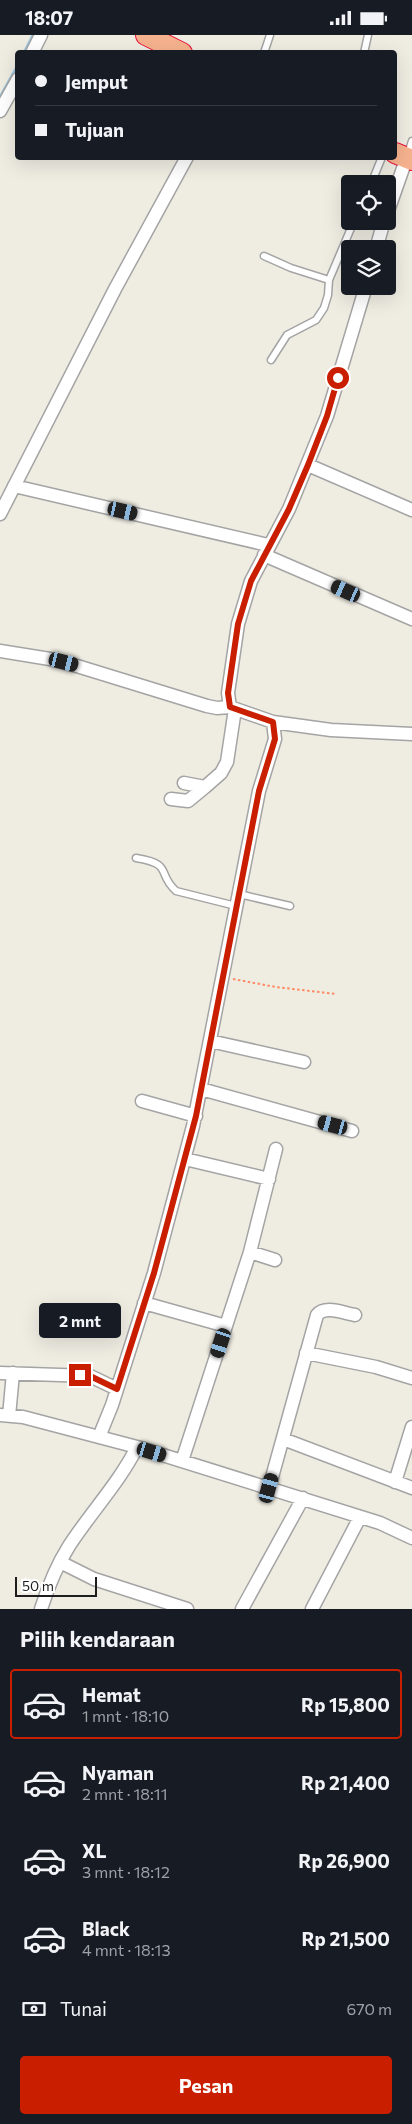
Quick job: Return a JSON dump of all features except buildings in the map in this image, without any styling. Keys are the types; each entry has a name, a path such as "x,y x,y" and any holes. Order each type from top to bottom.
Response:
{"highway":[{"path":"146,35 176,50"}],"street":[{"path":"34,50 41,35"},
{"path":"0,111 15,84"},
{"path":"396,185 406,153"},
{"path":"0,514 115,289 185,160"},
{"path":"171,799 188,801 194,798 221,773 227,761 233,708 228,693 238,624 251,581 289,509 327,416 363,295"},
{"path":"308,465 412,510"},
{"path":"14,486 266,550 412,619"},
{"path":"0,651 50,659 207,706 233,708 273,722 331,730 412,734"},
{"path":"99,1437 117,1389 154,1273 196,1116 259,791 275,739 273,722"},
{"path":"184,783 205,787"},
{"path":"210,1041 304,1062"},
{"path":"201,1089 352,1131"},
{"path":"142,1101 196,1116"},
{"path":"182,1461 250,1252 276,1149"},
{"path":"185,1159 269,1179"},
{"path":"250,1252 275,1260"},
{"path":"144,1303 226,1326"},
{"path":"269,1488 313,1324 320,1311 328,1310 355,1315"},
{"path":"306,1353 376,1367 412,1378"},
{"path":"117,1389 90,1376 6,1373 4,1415 23,1417 137,1447 360,1517 412,1538"},
{"path":"395,1482 412,1427"},
{"path":"283,1439 412,1488"},
{"path":"41,1609 69,1545 128,1465 137,1447"},
{"path":"242,1609 302,1498"},
{"path":"312,1609 360,1517"},
{"path":"60,1562 94,1579 186,1609"}],"lane":[{"path":"265,50 270,35"},
{"path":"365,50 368,35"},
{"path":"374,175 381,160"},
{"path":"271,360 287,335 316,320 324,308 328,295 329,280 350,230"},
{"path":"264,256 329,280"},
{"path":"136,858 153,861 161,866 176,891 290,906"}],"path":[{"path":"223,977 276,987 336,994"}],"waterway":[{"path":"26,50 33,35"},
{"path":"0,97 15,70"}],"route":[{"path":"80,1375 90,1376 117,1389 154,1273 180,1179 196,1116 259,791 264,768 276,733 273,722 267,718 230,707 228,693 236,653 238,624 251,581 268,545 289,509 308,465 327,416 338,378"}]}
